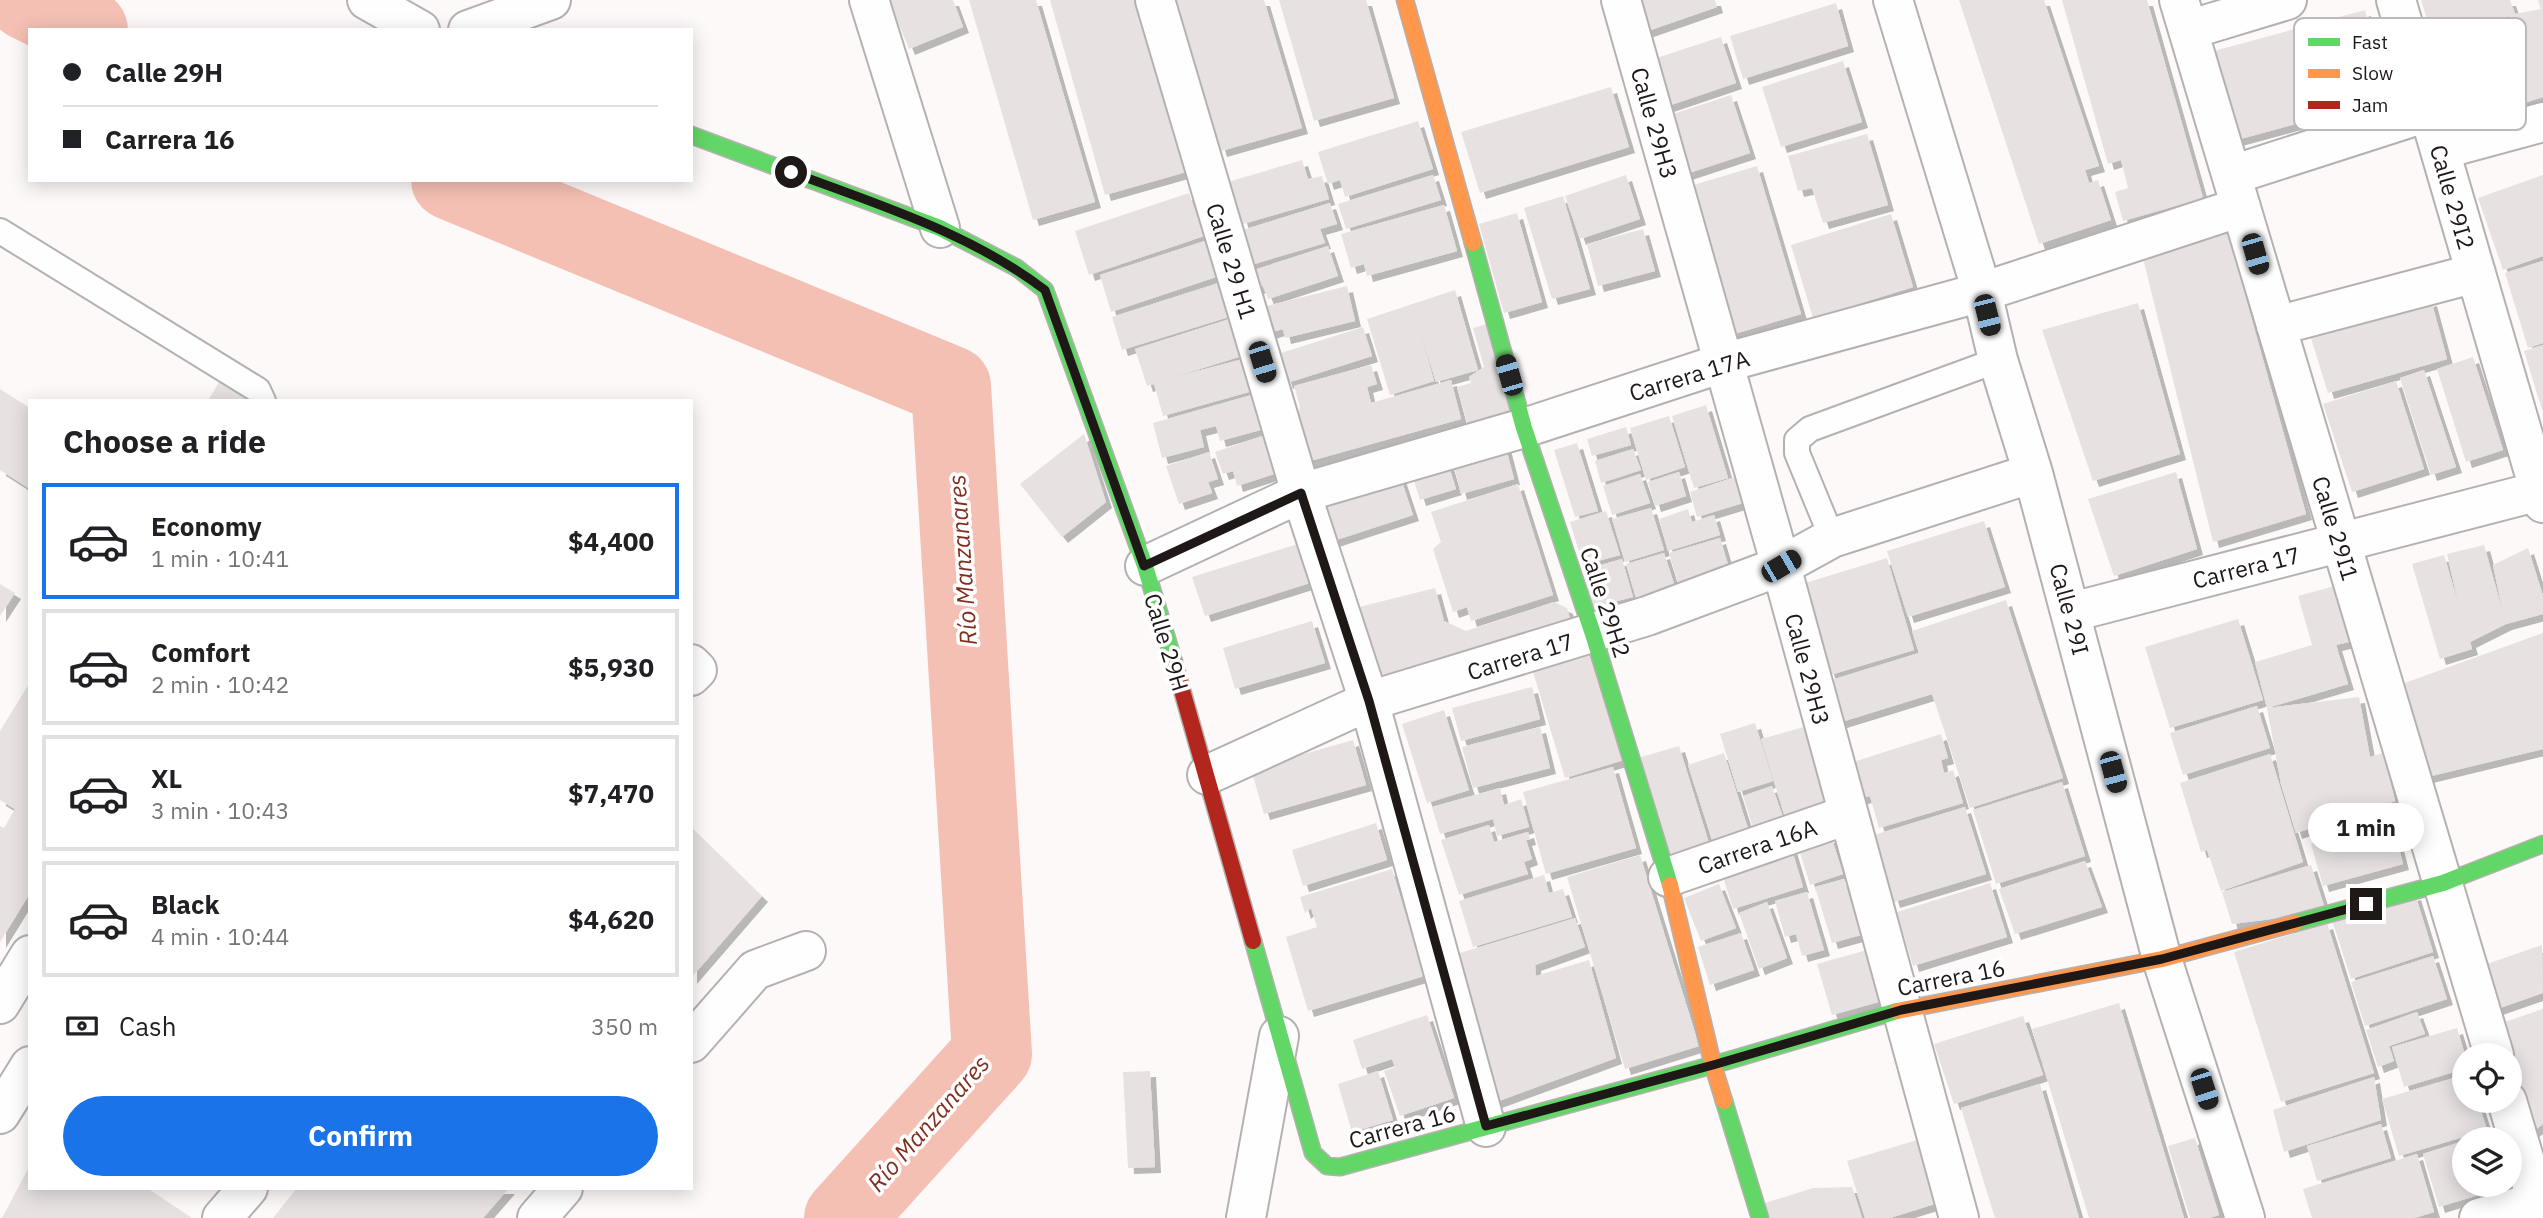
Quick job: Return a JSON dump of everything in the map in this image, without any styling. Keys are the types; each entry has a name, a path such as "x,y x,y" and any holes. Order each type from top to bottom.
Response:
{"street":[{"path":"367,0 416,28"},
{"path":"474,28 551,0"},
{"path":"869,0 940,228"},
{"name":"Calle 29 H1","path":"1154,0 1301,493 1369,701 1486,1126"},
{"name":"Calle 29H2","path":"1405,0 1524,428 1593,634 1668,877 1713,1065 1760,1218"},
{"name":"Calle 29H3","path":"1621,0 1781,566 1959,1218"},
{"name":"Calle 29I","path":"1893,0 1982,292 1998,360 2072,612 2162,959 2245,1218"},
{"path":"2184,15 2287,0"},
{"name":"Calle 29I2","path":"2396,0 2401,18"},
{"name":"Calle 29I1","path":"2184,15 2490,1043"},
{"path":"2526,127 2543,122"},
{"name":"Carrera 17A","path":"1144,566 1301,493 1524,428 1723,363 1982,292 2384,130"},
{"name":"Calle 29I2","path":"2434,130 2542,495"},
{"path":"2440,150 2514,130"},
{"name":"Calle 29H","path":"693,136 940,228 1017,268 1045,290 1144,566 1207,775 1313,1153 1326,1166"},
{"name":"Calle 29I2","path":"2276,326 2476,273"},
{"name":"Carrera 17","path":"1207,775 1369,701 1647,616 1781,566 1832,538 2033,473"},
{"name":"Carrera 17","path":"2072,612 2542,495"},
{"name":"Carrera 16A","path":"1668,877 1847,815"},
{"name":"Carrera 16","path":"1326,1166 1340,1167 1713,1065 1901,1010 2162,959 2443,883 2543,844"},
{"path":"693,1041 755,971 806,951"},
{"path":"0,1004 28,958"},
{"path":"1245,1218 1279,1036"},
{"path":"0,1114 28,1069"},
{"path":"2479,1218 2540,1201 2511,1113"},
{"path":"537,1218 561,1190"}],"lane":[{"path":"0,231 258,390 261,399"},
{"path":"1832,538 1797,453 1797,440 1810,429 1998,360"}],"building":[{"path":"889,0 953,0 963,27 909,49"},
{"path":"969,0 1036,0 1095,202 1033,220"},
{"path":"1050,0 1137,0 1186,172 1105,195"},
{"path":"1177,0 1264,0 1302,128 1221,151"},
{"path":"1279,0 1366,0 1394,98 1314,121"},
{"path":"1631,0 1715,0 1717,7 1642,33"},
{"path":"1959,0 2044,0 2099,166 2085,170 2089,183 2098,180 2111,220 2039,244"},
{"path":"2062,0 2147,0 2203,198 2123,221 2115,192 2128,188 2121,160 2108,164"},
{"path":"2421,0 2510,0 2515,14 2501,18 2427,18"},
{"path":"2538,0 2543,0 2543,97 2526,102 2526,18 2505,18 2541,9"},
{"path":"1836,3 1848,46 1743,79 1730,36"},
{"path":"2365,10 2367,18 2336,18"},
{"path":"2294,29 2294,124 2233,141 2214,51"},
{"path":"1721,37 1736,83 1659,109 1644,62"},
{"path":"1843,61 1862,122 1781,147 1762,87"},
{"path":"1611,87 1629,147 1480,193 1461,132"},
{"path":"1731,95 1750,153 1683,175 1664,117"},
{"path":"1418,121 1433,169 1345,197 1340,180 1328,184 1318,152"},
{"path":"1867,134 1888,205 1823,223 1812,188 1798,191 1788,156"},
{"path":"1302,160 1308,179 1322,176 1329,199 1243,224 1240,214 1231,216 1221,184"},
{"path":"1757,166 1801,314 1731,335 1687,187"},
{"path":"1433,175 1441,200 1346,229 1338,204"},
{"path":"1626,175 1640,219 1580,239 1565,196"},
{"path":"2543,175 2543,256 2503,270 2478,198"},
{"path":"1189,193 1204,236 1089,275 1075,231"},
{"path":"1563,196 1590,289 1552,299 1524,208"},
{"path":"1330,203 1337,224 1320,229 1325,243 1244,267 1233,233"},
{"path":"1444,205 1457,251 1367,276 1364,264 1351,268 1341,234"},
{"path":"1517,213 1542,302 1504,313 1479,224"},
{"path":"1891,214 1913,287 1813,318 1791,245"},
{"path":"2224,220 2306,514 2213,542 2139,242"},
{"path":"1643,229 1655,271 1598,286 1587,244"},
{"path":"1211,239 1222,275 1111,312 1100,275"},
{"path":"1328,246 1338,276 1268,299 1263,286 1256,289 1251,271"},
{"path":"2543,261 2543,343 2528,348 2505,273"},
{"path":"1225,281 1235,315 1122,350 1112,317"},
{"path":"1347,286 1355,321 1285,338 1283,329 1269,333 1263,307"},
{"path":"1455,290 1478,370 1436,382 1421,334 1434,381 1390,395 1367,319"},
{"path":"2431,300 2447,359 2328,393 2310,335"},
{"path":"2138,303 2180,454 2093,481 2042,330"},
{"path":"1236,317 1248,354 1171,378 1247,358 1256,390 1163,416 1154,384 1147,386 1135,349"},
{"path":"1487,324 1513,412 1468,426 1457,387 1471,383 1469,377 1484,367 1473,328"},
{"path":"1363,327 1372,356 1287,383 1278,354"},
{"path":"2543,345 2543,410 2542,410 2524,351"},
{"path":"2473,357 2503,450 2466,462 2437,369"},
{"path":"1371,365 1377,384 1367,387 1371,403 1451,380 1461,419 1303,463 1293,428 1300,407 1294,386"},
{"path":"2424,370 2456,467 2431,475 2400,378"},
{"path":"220,380 251,399 209,399"},
{"path":"2396,381 2424,469 2352,492 2323,404"},
{"path":"0,389 28,407 28,488 0,470"},
{"path":"1255,394 1264,429 1220,441 1216,426 1200,430 1204,447 1162,458 1153,423"},
{"path":"1706,405 1728,478 1694,488 1672,416"},
{"path":"1669,416 1685,467 1646,480 1630,428"},
{"path":"1626,427 1631,445 1592,456 1587,439"},
{"path":"1084,434 1106,502 1062,537 1020,484"},
{"path":"1265,435 1277,473 1237,486 1233,471 1223,474 1215,452"},
{"path":"1503,437 1514,479 1461,494 1450,451"},
{"path":"1577,443 1598,511 1575,517 1554,450"},
{"path":"1633,449 1641,470 1601,483 1595,461"},
{"path":"1209,452 1218,479 1208,482 1212,493 1179,504 1166,466"},
{"path":"1445,454 1456,489 1420,500 1409,465"},
{"path":"1679,472 1686,496 1655,506 1648,482"},
{"path":"2176,472 2197,549 2114,576 2088,499"},
{"path":"1399,473 1413,515 1330,542 1316,500"},
{"path":"1640,474 1650,503 1612,515 1603,486"},
{"path":"1738,476 1746,502 1697,517 1690,492"},
{"path":"1518,484 1553,595 1471,621 1467,607 1453,612 1433,549 1441,542 1431,512"},
{"path":"1651,508 1664,550 1625,562 1612,519"},
{"path":"1688,509 1692,522 1714,515 1720,535 1668,551 1659,519"},
{"path":"1606,511 1620,555 1583,565 1570,522"},
{"path":"1984,521 2005,587 1908,617 1887,551"},
{"path":"1720,538 1731,575 1680,590 1669,553"},
{"path":"1301,543 1313,582 1205,616 1192,577"},
{"path":"2484,545 2503,613 2493,565 2528,548 2543,596 2543,614 2506,624 2470,642 2472,649 2440,659 2412,564 2444,555 2459,606 2447,554"},
{"path":"1664,553 1675,587 1636,598 1626,564"},
{"path":"1887,558 1914,650 1830,675 1802,584"},
{"path":"1622,559 1633,597 1609,603 1611,608 1641,617 1594,609 1606,605 1593,608 1583,570"},
{"path":"0,584 15,593 0,616"},
{"path":"2342,584 2357,640 2336,645 2348,684 2267,708 2255,662 2312,645 2298,596"},
{"path":"1435,588 1444,621 1466,631 1554,602 1567,608 1574,634 1379,684 1359,607"},
{"path":"2006,600 2063,778 1970,808 1932,694 1838,723 1825,682 1919,653 1912,631"},
{"path":"2238,619 2263,700 2170,728 2145,647"},
{"path":"1312,621 1325,663 1235,689 1223,648"},
{"path":"2543,633 2543,749 2427,777 2402,684"},
{"path":"1590,635 1627,759 1565,778 1528,655"},
{"path":"28,685 28,896 0,942 0,826 4,828 15,809 0,800 0,731"},
{"path":"1532,687 1540,719 1461,741 1452,708"},
{"path":"2359,697 2370,757 2383,753 2395,801 2296,833 2281,784 2267,708"},
{"path":"2257,706 2270,748 2183,775 2170,733"},
{"path":"1444,710 1469,790 1427,803 1402,724"},
{"path":"1755,723 1773,781 1738,792 1720,734"},
{"path":"1540,727 1550,768 1473,788 1462,747"},
{"path":"1804,727 1831,814 1788,827 1761,739"},
{"path":"1941,734 1948,758 1941,760 1944,773 1953,770 1963,803 1879,828 1870,796 1858,799 1847,764"},
{"path":"1353,740 1366,785 1264,814 1251,769"},
{"path":"1679,746 1712,853 1669,865 1638,758"},
{"path":"1724,753 1751,838 1715,849 1688,765"},
{"path":"2270,754 2303,862 2221,891 2207,850 2201,852 2180,783"},
{"path":"1613,767 1636,848 1546,874 1523,792"},
{"path":"2062,782 2085,856 1996,884 1973,810"},
{"path":"1772,786 1785,823 1755,834 1743,796"},
{"path":"1500,788 1504,805 1521,799 1529,827 1497,836 1493,819 1440,834 1432,807"},
{"path":"1965,807 1986,874 1894,902 1874,835"},
{"path":"2392,822 2403,864 2323,886 2311,844"},
{"path":"1376,823 1387,860 1303,886 1292,850"},
{"path":"1489,825 1494,842 1528,832 1530,839 1526,840 1532,859 1524,862 1528,874 1459,895 1441,840"},
{"path":"693,829 762,896 693,976"},
{"path":"1831,836 1843,874 1810,885 1798,846"},
{"path":"1791,847 1803,887 1733,909 1721,870"},
{"path":"1640,855 1699,1046 1625,1069 1567,877"},
{"path":"2085,861 2102,907 2015,934 1999,889"},
{"path":"2311,865 2326,912 2232,924 2222,892"},
{"path":"1392,869 1424,976 1308,1011 1286,937 1317,927 1311,908 1305,913 1300,897"},
{"path":"1544,875 1549,893 1563,889 1572,917 1473,947 1459,901"},
{"path":"1844,879 1861,935 1832,943 1815,887"},
{"path":"1990,883 2007,937 1913,966 1897,912"},
{"path":"1719,884 1736,928 1701,941 1684,898"},
{"path":"1807,892 1824,950 1802,956 1796,934 1785,937 1775,901"},
{"path":"2415,894 2433,952 2351,979 2332,920"},
{"path":"1767,902 1787,958 1759,969 1739,913"},
{"path":"1575,918 1585,947 1535,965 1536,976 1589,960 1616,1058 1496,1102 1450,956"},
{"path":"2327,923 2374,1073 2281,1102 2234,952"},
{"path":"1741,933 1754,970 1710,985 1698,947"},
{"path":"2542,945 2543,993 2494,1010 2478,967"},
{"path":"1867,950 1882,1001 1832,1015 1817,964"},
{"path":"2433,956 2447,999 2365,1026 2351,982"},
{"path":"2119,1003 2184,1218 2089,1218 2032,1029"},
{"path":"2543,1009 2543,1124 2533,1131 2522,1093 2522,1043 2508,1043 2502,1023"},
{"path":"2417,1012 2425,1034 2389,1046 2394,1061 2378,1067 2366,1030"},
{"path":"1427,1015 1454,1098 1400,1116 1384,1071 1395,1067 1392,1059 1362,1069 1353,1040"},
{"path":"2023,1016 2043,1075 1954,1104 1934,1044"},
{"path":"2457,1028 2461,1043 2452,1043 2452,1073 2404,1087 2392,1047"},
{"path":"1150,1071 1155,1167 1128,1168 1123,1072"},
{"path":"1378,1071 1393,1120 1352,1132 1338,1084"},
{"path":"2374,1077 2381,1120 2284,1152 2273,1110"},
{"path":"2452,1079 2452,1113 2482,1113 2486,1127 2452,1127 2452,1140 2399,1156 2382,1099"},
{"path":"2040,1084 2079,1218 1995,1218 1961,1108"},
{"path":"2381,1124 2391,1158 2317,1181 2307,1146"},
{"path":"1924,1138 1944,1201 1890,1218 1865,1218 1847,1161"},
{"path":"2195,1138 2219,1215 2209,1218 2190,1218 2168,1146"},
{"path":"2452,1145 2452,1197 2472,1197 2439,1207 2423,1154"},
{"path":"2417,1154 2434,1212 2414,1218 2312,1218 2303,1189"},
{"path":"28,1169 28,1190 150,1190 192,1218 2,1218"},
{"path":"1852,1187 1862,1218 1766,1218 1762,1204 1813,1188"},
{"path":"295,1190 507,1190 483,1218 273,1218"}],"waterway":[{"name":"Río Manzanares","path":"27,0 84,28"},
{"name":"Río Manzanares","path":"456,182 951,386 992,1054 844,1218"}],"traffic: fast":[{"path":"693,136 940,228 1017,268 1045,290 1145,566 1174,662"},
{"path":"1473,243 1524,428 1593,634 1670,885"},
{"path":"2295,923 2443,883 2543,844"},
{"path":"1253,941 1313,1153 1327,1166 1340,1167 1713,1065 1897,1011"},
{"path":"1724,1101 1760,1218"}],"traffic: slow":[{"path":"1405,0 1473,243"},
{"path":"1670,885 1724,1101"},
{"path":"1897,1011 2162,959 2295,923"}],"traffic: jam":[{"path":"1174,662 1253,941"}],"route":[{"path":"791,172 940,228 1017,268 1045,290 1144,566 1301,493 1369,701 1486,1126 1713,1065 1901,1010 2162,959 2366,904"}]}
